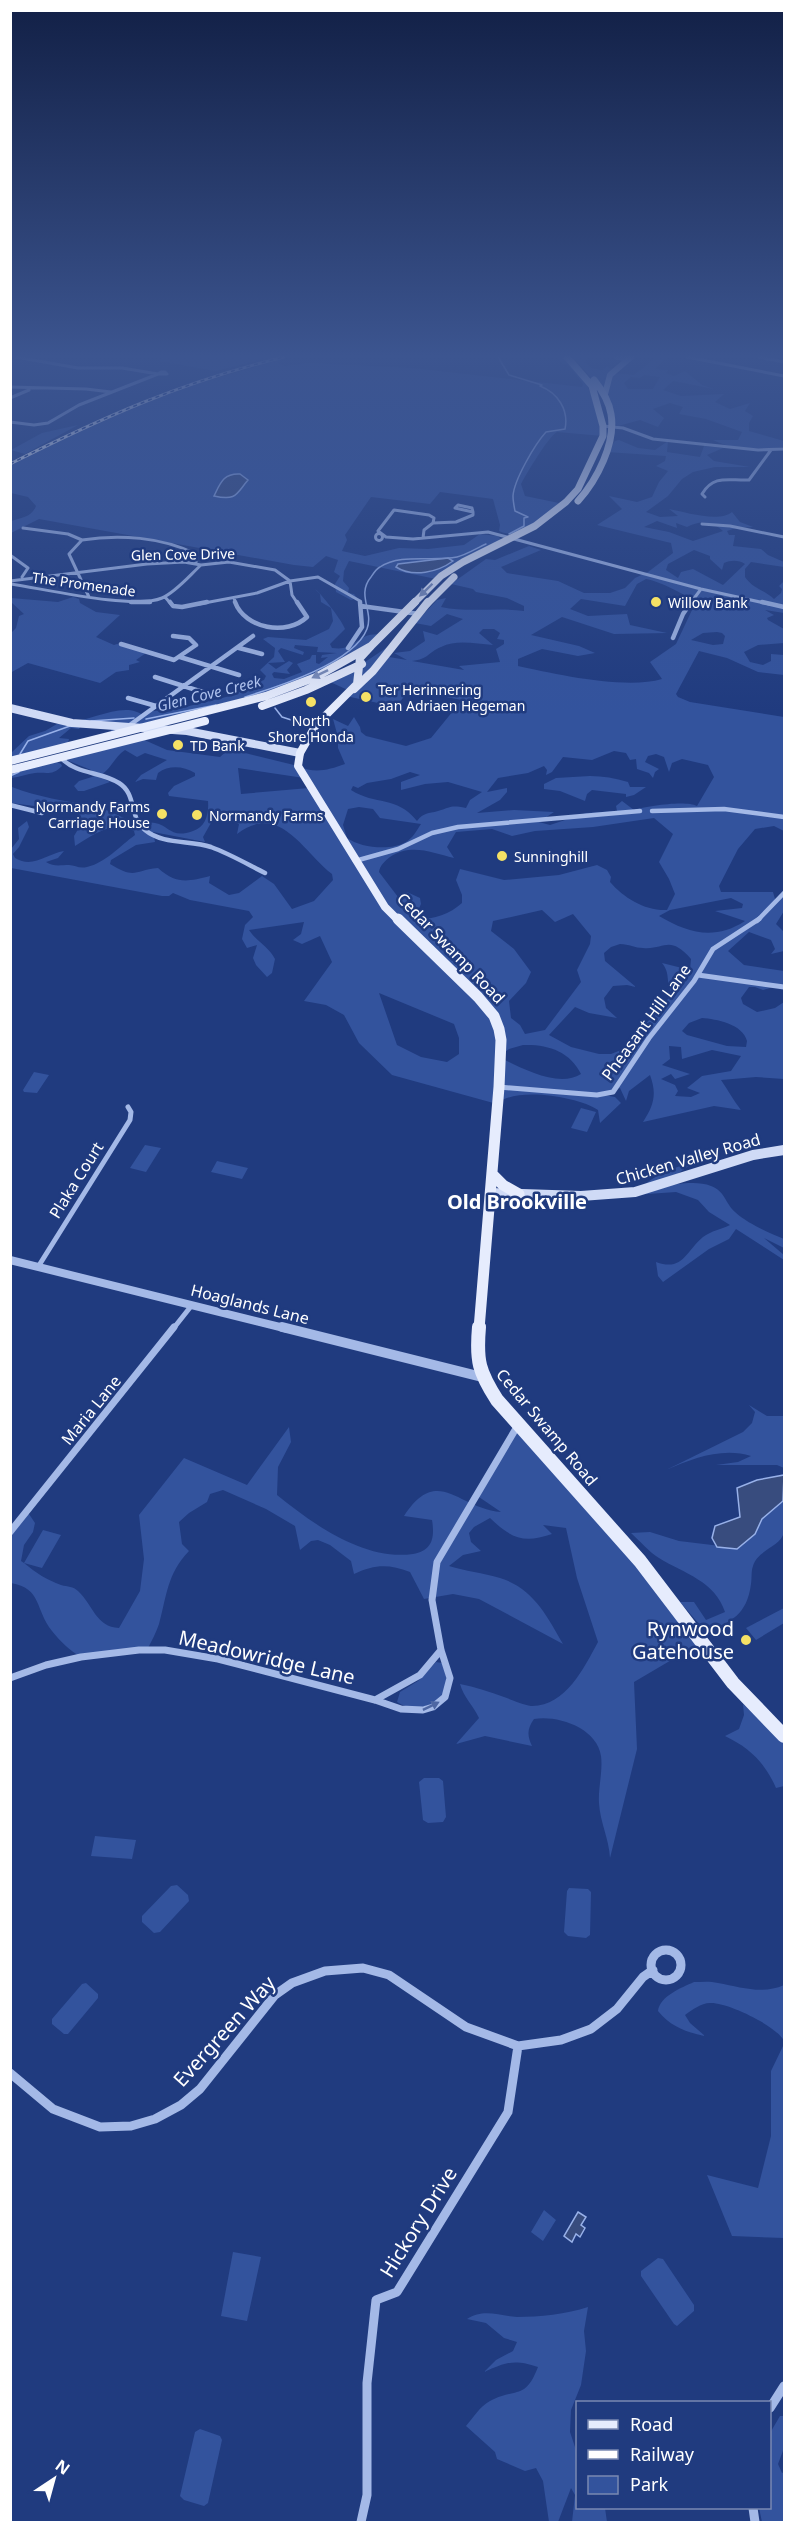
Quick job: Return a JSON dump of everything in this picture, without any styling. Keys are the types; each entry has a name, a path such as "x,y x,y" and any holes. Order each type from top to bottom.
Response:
{"main road":[{"path":"351,692 357,682 361,656 420,595 441,576 463,562 535,525 567,501 586,475"},
{"path":"10,708 72,723 172,730 300,753 316,725 371,673 399,636 440,589 464,569 558,518 587,491 596,475"},
{"path":"567,501 573,499 580,491 587,491"},
{"path":"10,770 275,702 358,669 399,636"},
{"path":"10,761 272,694 316,676 371,646"},
{"path":"358,669 371,673"},
{"path":"339,676 351,676 357,682"},
{"path":"102,738 111,732 107,726"},
{"name":"Cedar Swamp Road","path":"300,753 298,760 301,774 385,907 478,997 494,1016 501,1040 491,1193 477,1351 482,1377 518,1425 640,1562 733,1683 784,1736"},
{"name":"Chicken Valley Road","path":"491,1193 620,1195 753,1155 784,1150"},
{"path":"492,1174 503,1185 519,1194"}],"street":[{"path":"705,497 702,494 706,485 716,480 749,480 753,475"},
{"path":"471,506 474,512 455,507 471,506"},
{"path":"433,524 434,518 429,515 394,510 378,531 382,536 392,538 448,537 481,531 701,589 784,607"},
{"path":"423,538 424,530 433,524 460,521 474,512"},
{"path":"702,524 730,526 784,537"},
{"path":"23,528 68,534 82,540 112,536 176,547 196,554 196,563"},
{"path":"82,540 69,554 89,597"},
{"path":"10,555 28,568 24,586"},
{"name":"Glen Cove Drive","path":"10,581 147,564 196,563 201,565 220,562 242,563 275,570 290,581"},
{"path":"165,597 201,565"},
{"path":"234,598 239,612 249,620 275,627 294,626 304,621 307,615 293,600 290,581 318,577 340,588 346,596 358,600 364,607 419,614"},
{"name":"The Promenade","path":"10,581 24,586 89,597 141,603 165,597 173,606 178,607 257,593 290,581"},
{"path":"673,638 680,625 682,614 701,589"},
{"path":"348,648 362,627 364,607"},
{"path":"121,644 172,660 195,646 196,643 189,638 173,636"},
{"path":"127,727 253,636"},
{"path":"239,648 262,654"},
{"path":"180,657 239,675"},
{"path":"154,677 212,695"},
{"path":"128,698 156,706"},
{"path":"61,758 71,769 123,786 129,793 138,823 148,832 165,838 211,847 265,873"},
{"path":"10,805 42,813"},
{"path":"652,811 724,809 784,817"},
{"path":"355,861 398,849 432,833 447,829 640,811"},
{"name":"Pheasant Hill Lane","path":"499,1087 597,1095 613,1092 649,1038 698,975 718,944 755,922 784,893"},
{"path":"698,975 784,987"},
{"name":"Plaka Court","path":"38,1267 130,1120 131,1112 128,1107"},
{"name":"Hoaglands Lane","path":"10,1260 482,1377"},
{"name":"Maria Lane","path":"10,1532 192,1305"},
{"name":"Meadowridge Lane","path":"10,1678 46,1665 81,1657 139,1650 165,1650 199,1654 413,1711 438,1704 449,1688 450,1678 441,1650 432,1600 437,1562 518,1425"},
{"path":"375,1700 420,1675 441,1650"},
{"name":"Evergreen Way","path":"10,2073 53,2109 100,2127 131,2126 155,2119 181,2104 200,2089 275,1995 292,1983 311,1975 342,1968 363,1968 389,1975 466,2027 518,2046 561,2040 591,2029 617,2010 643,1977 653,1970"},
{"name":"Hickory Drive","path":"361,2523 367,2495 367,2383 376,2300 397,2292 508,2112 518,2046"},
{"path":"771,2406 784,2386"}],"green space":[{"path":"11,475 526,475 521,484 525,496 559,503 524,531 508,534 499,531 500,525 493,499 440,492 430,504 371,497 345,535 347,540 342,551 365,556 399,548 428,549 464,545 480,534 497,536 503,540 436,579 349,561 344,571 343,581 349,588 348,593 354,594 357,598 351,600 336,592 335,584 340,576 334,572 338,560 326,556 313,567 294,565 39,519 11,533 11,521 29,515 36,506 28,497 11,493","holes":["448,558 453,561 431,571 406,572 398,565"]},
{"path":"665,475 688,475 668,496 646,512 660,517 678,516 669,509 719,517 732,512 740,522 753,527 727,531 729,535 735,535 733,546 761,549 784,562 784,567 751,562 745,569 745,577 774,599 781,593 782,589 779,586 784,581 784,613 765,610 774,615 767,618 768,620 784,629 784,643 758,645 744,652 750,662 763,665 771,661 771,654 784,655 784,675 758,672 727,658 699,651 676,694 690,702 784,717 784,831 774,826 755,829 738,849 719,886 721,892 773,892 775,899 784,896 784,911 776,924 784,932 784,951 771,954 775,949 771,940 749,932 728,951 744,965 784,971 784,984 763,990 749,987 741,998 743,1004 757,1012 775,1008 784,1002 784,1079 756,1077 721,1080 741,1110 714,1106 643,1122 653,1099 650,1075 629,1091 626,1101 620,1088 598,1094 615,1097 621,1103 600,1123 598,1110 577,1101 547,1095 532,1095 506,1099 497,1104 392,1075 359,1043 344,1015 326,1005 304,1001 332,962 320,936 302,944 293,940 301,934 304,922 249,930 275,959 272,973 267,977 253,958 257,945 247,948 242,939 245,925 253,917 249,911 190,900 173,893 169,896 162,896 11,868 11,849 19,839 18,828 27,821 29,827 13,854 15,858 28,862 64,851 58,858 46,862 54,865 87,867 106,858 135,835 134,831 126,828 111,828 96,833 75,846 74,836 83,821 80,815 67,807 11,803 11,778 12,787 97,807 134,821 155,823 175,833 186,833 197,829 204,823 208,801 169,796 168,793 174,786 195,776 195,773 186,769 171,768 158,773 156,780 143,779 135,782 141,775 167,760 145,753 137,757 125,750 99,776 110,782 84,791 78,791 74,786 79,781 95,776 91,770 64,759 140,738 167,750 220,757 229,749 310,770 322,770 345,764 338,748 338,737 333,719 348,726 354,717 361,732 366,736 406,746 431,738 462,700 409,690 396,707 346,696 350,691 328,681 359,666 392,644 383,656 407,660 394,653 410,651 425,641 423,631 437,635 463,619 447,614 431,626 415,623 437,600 446,598 441,607 451,609 524,611 524,606 507,598 451,584 486,559 495,560 529,546 541,550 501,567 507,573 558,581 584,593 610,593 625,588 635,578 648,572 673,553 671,543 597,525 622,509 609,496 637,502 652,497","holes":["657,521 677,528 676,523 687,527 697,523 706,523 715,525 723,531 693,541 669,532 644,527","694,550 710,556 710,559 722,570 724,563 727,562 738,561 745,564 723,585 693,569 681,572 678,578 666,570 668,564","646,579 669,587 691,600 692,610 676,644 650,662 662,679 630,683 610,682 570,677 518,666 518,659 542,649 578,656 595,653 579,646 531,635 562,617 614,634 667,633 630,625 627,614 588,616 570,609 581,599 625,606 637,584","483,629 494,629 500,633 497,639 504,640 504,644 496,649 500,662 459,666 464,670 412,661 422,659 436,649 447,645 460,643 493,645 479,633","717,632 725,636 723,644 713,645 691,640 703,633","614,751 626,753 630,760 636,759 637,769 649,773 653,778 659,769 645,762 648,756 656,754 664,757 669,772 672,763 682,759 708,765 714,777 697,806 692,804 657,805 634,810 622,801 616,806 617,811 586,813 550,825 539,822 554,812 514,810 477,813 500,800 507,792 507,788 487,792 498,778 528,773 544,766 547,770 546,775 552,772 563,757 592,760","238,768 304,778 309,788 241,794","410,772 420,775 401,782 401,790 425,784 448,782 482,792 470,800 466,808 449,808 424,815 417,821 401,807 360,795 351,790 353,786 358,788 367,783 391,779","359,807 373,809 380,818 421,824 408,840 392,847 368,846 353,841 347,838 343,825 348,809","227,818 239,824 237,834 252,825 266,823 278,826 301,843 332,874 333,880 314,901 292,909 274,884 262,876 239,893 229,895 209,883 210,876 195,880 182,880 170,877 158,868 130,873 110,864 111,860 136,845 155,842 153,832 205,842 203,837 212,821","654,818 673,834 659,862 675,894 667,910 643,906 628,898 610,882 611,877 607,870 597,865 559,875 504,880 460,869 456,880 462,895 462,903 440,916 414,919 421,904 420,898 407,892 398,897 379,872 390,857 406,851 422,850 454,858 447,847 456,832 492,829 512,836 535,831 593,827","731,898 743,904 742,908 715,911 745,921 734,927 712,933 680,927 659,916 670,910","542,910 555,922 573,914 591,936 590,944 577,970 581,982 545,1030 525,1034 520,1025 511,1018 509,1001 526,983 531,972 514,949 491,931 493,921","620,944 643,948 672,945 684,951 691,959 690,970 662,963 672,993 659,1012 647,1022 626,1048 611,1054 599,1054 571,1047 549,1035 575,1007 589,1013 617,1018 606,1008 604,998 613,986 636,987 605,961 604,953","379,993 454,1024 459,1038 459,1054 447,1062 421,1057 397,1045","702,1018 728,1023 740,1030 747,1041 746,1047 727,1046 687,1035 682,1031 689,1023","523,1045 541,1046 564,1054 581,1074 572,1078 552,1078 531,1072 503,1059 501,1055 509,1049","669,1046 681,1047 682,1059 712,1050 741,1056 731,1071 702,1076 687,1088 700,1093 691,1097 675,1096 678,1091 675,1085 661,1079 671,1074 675,1079 690,1074 662,1065 670,1059"]},
{"path":"320,594 332,608 345,629 330,644 332,648 347,647 368,635 385,635 299,684 111,732 111,729 82,724 79,729 71,728 59,738 69,739 67,747 11,761 11,753 29,736 45,731 62,721 82,720 126,710 135,711 144,716 153,711 177,709 230,696 239,689 264,680 266,676 260,670 274,657 275,648 263,639 268,637 306,640 329,629 333,621 331,608 321,602","holes":["295,645 318,647 317,652 337,653 322,655 321,658 328,657 319,664 316,663 316,655 312,655 310,659 297,664 302,672 284,679 274,678 272,674 274,672 290,674 287,670 293,663 289,661 276,669 268,663 285,662 278,651 281,648 303,655 304,652 294,648"]},
{"path":"73,597 96,612 120,615 96,637 114,645 146,653 136,660 140,662 129,665 129,670 116,672 100,683 28,663 10,673 10,634 16,628 19,616 24,614 11,602 11,598 58,602"},
{"path":"55,761 62,766 52,772 11,778 11,771"},
{"path":"590,776 628,782 630,787 646,787 626,797 626,794 592,790 587,794 585,801 560,791 544,789 544,784 556,778"},
{"path":"34,1072 49,1075 37,1093 24,1092 23,1090"},
{"path":"581,1108 596,1112 587,1132 571,1128"},
{"path":"145,1145 161,1148 146,1172 130,1168"},
{"path":"217,1161 248,1168 242,1179 211,1172"},
{"path":"696,1161 660,1186 699,1183 716,1188 740,1216 784,1239 784,1248 764,1238 784,1255 784,1260 736,1229 729,1239 709,1249 663,1282 658,1276 656,1262 672,1264 678,1262 703,1237 730,1225 709,1212 698,1200 676,1192 633,1195 647,1182"},
{"path":"749,1405 767,1416 784,1416 784,1468 777,1465 716,1465 738,1462 751,1456 719,1453 687,1461 666,1470 743,1432 752,1423 755,1412"},
{"path":"518,1425 702,1642 634,1682 637,1749 610,1858 599,1803 601,1756 598,1746 584,1731 554,1719 534,1719 528,1732 532,1746 485,1736 456,1744 479,1718 460,1684 531,1706 543,1705 554,1700 572,1684 598,1642 577,1578 566,1528 543,1525 552,1534 525,1539 504,1530 490,1518 474,1527 469,1533 471,1542 481,1551 463,1555 449,1566 500,1578 522,1589 538,1604 563,1644 479,1599 453,1594 424,1599 410,1572 382,1566 354,1574 351,1561 330,1545 318,1540 311,1541 300,1550 295,1526 266,1509 223,1490 210,1494 207,1502 179,1522 182,1544 189,1551 172,1577 159,1624 147,1650 81,1657 55,1635 33,1595 21,1586 11,1583 10,1532 27,1511 35,1523 33,1532 24,1545 21,1561 51,1581 76,1589 100,1620 111,1627 119,1628 140,1591 144,1559 139,1515 184,1458 247,1485 289,1427 291,1442 278,1467 277,1495 323,1528 358,1546 395,1555 413,1554 424,1550 431,1543 432,1520 404,1516 416,1501 427,1493 438,1491 449,1493 472,1504 501,1512 476,1495"},
{"path":"784,1499 784,1532 779,1541 756,1560 752,1568 749,1595 742,1610 730,1621 706,1632 680,1602 694,1602 706,1620 725,1612 714,1593 698,1579 655,1556 631,1533 650,1532 679,1541 737,1548 755,1534 762,1519"},
{"path":"43,1530 61,1535 42,1568 24,1563"},
{"path":"784,1608 784,1623 756,1640 746,1628"},
{"path":"436,1662 442,1663 447,1680 445,1690 440,1697 428,1706 420,1707 404,1706 397,1702 400,1692 418,1681"},
{"path":"743,1704 784,1742 784,1786 776,1788 756,1757 725,1736 739,1729 744,1715"},
{"path":"424,1778 439,1778 443,1781 446,1817 443,1822 428,1823 423,1820 419,1782"},
{"path":"95,1836 136,1840 132,1859 91,1856"},
{"path":"177,1885 188,1895 189,1901 160,1932 154,1933 142,1922 142,1916 171,1886"},
{"path":"569,1888 588,1889 591,1892 590,1935 586,1938 568,1936 564,1932"},
{"path":"694,1982 712,1982 760,1990 784,1985 784,2041 780,2035 762,2022 728,2006 718,2004 703,2004 685,2015 690,2023 705,2036 685,2031 674,2025 658,2011 660,2006 672,1993"},
{"path":"86,1983 98,1994 98,1998 68,2034 64,2034 52,2024 52,2019 82,1984"},
{"path":"784,2044 784,2238 732,2236 707,2175 758,2188 771,2136 771,2071"},
{"path":"544,2210 556,2220 543,2241 531,2232"},
{"path":"233,2252 261,2257 247,2321 221,2316"},
{"path":"658,2258 663,2259 694,2305 694,2311 677,2326 641,2276 641,2271"},
{"path":"588,2307 584,2331 586,2351 581,2385 571,2410 570,2432 576,2450 576,2509 605,2509 607,2522 572,2522 575,2495 571,2488 558,2522 549,2522 543,2481 536,2468 525,2471 497,2459 495,2452 466,2426 486,2403 519,2392 529,2385 538,2367 511,2363 484,2372 496,2360 513,2351 517,2342 504,2338 486,2323 467,2319 486,2313 517,2317 571,2312"},
{"path":"780,2416 784,2416 784,2448 778,2464 782,2473 784,2472 784,2522 762,2522 759,2509 771,2509 771,2431"},
{"path":"200,2429 220,2436 222,2440 208,2503 204,2506 184,2500 180,2496 195,2432"}],"shaded area":[{"path":"242,475 248,480 232,497 214,496 220,484 226,477"},
{"path":"448,558 453,561 433,571 418,573 396,567 398,564"},
{"path":"784,1475 783,1501 762,1519 755,1534 737,1549 717,1547 712,1538 715,1526 740,1517 737,1488 757,1480"},
{"path":"578,2212 586,2217 581,2225 585,2228 580,2237 576,2234 572,2242 564,2236"}],"waterway":[{"name":"Glen Cove Creek","path":"509,534 524,526 524,518 528,517 515,511 513,496 520,475"},
{"name":"Glen Cove Creek","path":"245,697 313,672 347,653 367,629 369,622 365,590 379,568 397,560 457,557 486,544"},
{"name":"Glen Cove Creek","path":"146,719 216,705"},
{"path":"275,708 282,717 310,726"},
{"name":"Glen Cove Creek","path":"91,721 134,718"},
{"name":"Glen Cove Creek","path":"20,754 28,741 70,726"},
{"name":"Glen Cove Creek","path":"10,776 19,772"}],"place":[{"name":"Willow Bank","path":"656,602"},
{"name":"Ter Herinnering aan Adriaen Hegeman","path":"366,697"},
{"name":"North Shore Honda","path":"311,702"},
{"name":"TD Bank","path":"178,745"},
{"name":"Normandy Farms Carriage House","path":"162,814"},
{"name":"Normandy Farms","path":"197,815"},
{"name":"Sunninghill","path":"502,856"},
{"name":"Rynwood Gatehouse","path":"746,1640"}],"district":[{"name":"Old Brookville","path":"517,1201"}]}
